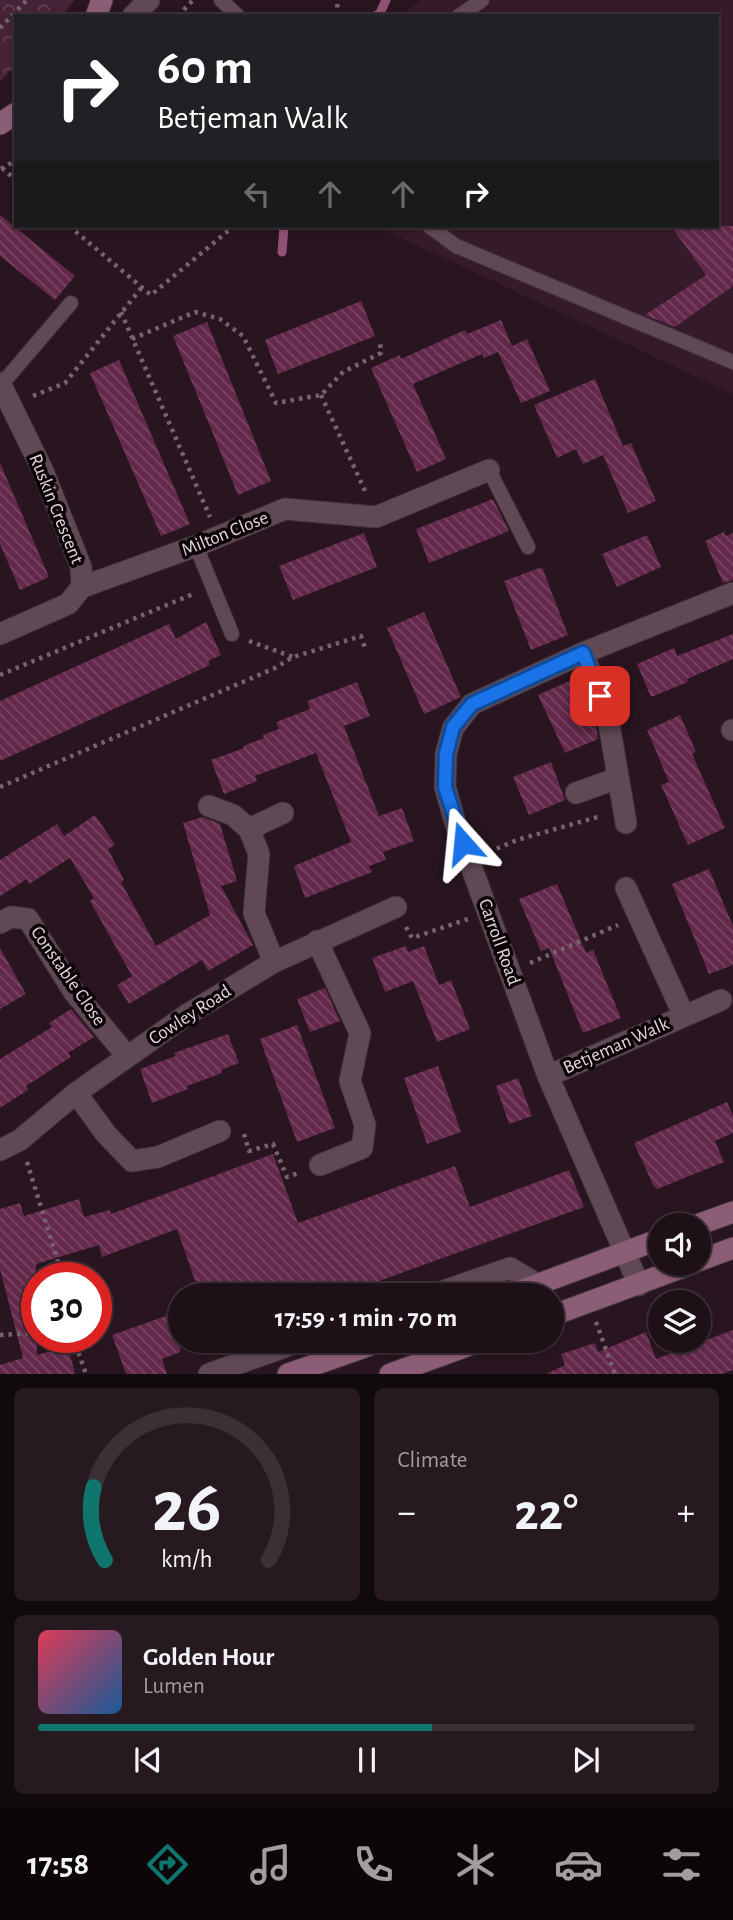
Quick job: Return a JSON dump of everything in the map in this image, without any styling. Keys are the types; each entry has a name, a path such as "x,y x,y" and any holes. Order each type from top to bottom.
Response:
{"main road":[{"path":"711,1220 733,1212"},
{"path":"540,1283 648,1243"},
{"path":"711,1256 733,1248"},
{"path":"564,1312 662,1276"},
{"path":"288,1374 348,1353"},
{"path":"390,1374 448,1353"}],"street":[{"path":"135,14 149,0"},
{"name":"Ruskin Crescent","path":"0,634 68,604 82,587 81,567 43,471 1,384"},
{"name":"Milton Close","path":"82,587 196,546 285,509 376,517 489,470"},
{"name":"Carroll Road","path":"639,1285 548,1076 456,825 445,787 446,754 453,727 472,704 583,653 733,593"},
{"path":"583,653 608,718 625,817"},
{"path":"576,793 618,778"},
{"path":"209,806 233,815 249,829 259,854 254,913 274,962"},
{"path":"249,829 284,813"},
{"name":"Betjeman Walk","path":"626,888 684,1016"},
{"name":"Cowley Road","path":"0,1150 20,1140 76,1093 188,1014 274,962 396,907"},
{"name":"Constable Close","path":"0,923 11,917 28,919 74,992 127,1056"},
{"path":"317,941 360,1033 350,1081 365,1125 362,1148 320,1166"},
{"name":"Betjeman Walk","path":"548,1076 721,1000"},
{"path":"76,1093 106,1134 132,1161 159,1157 220,1131"},
{"path":"467,1283 510,1268 535,1283"},
{"path":"209,1374 267,1353"}],"lane":[{"path":"221,0 236,14"},
{"path":"463,14 482,0"},
{"path":"432,228 456,246 733,362"},
{"path":"1,384 71,303"},
{"path":"489,470 528,547"},
{"path":"196,546 232,634"}],"path":[{"path":"0,28 27,0"},
{"path":"180,14 192,0"},
{"path":"71,228 152,295 232,228"},
{"path":"10,405 65,383 142,287"},
{"path":"121,312 218,537"},
{"path":"132,339 195,312 220,319 243,336 276,403 321,395 343,372 381,353 380,341"},
{"path":"321,395 376,517"},
{"path":"0,675 212,587"},
{"path":"232,634 293,657"},
{"path":"0,787 275,668 293,657 361,636 365,648"},
{"path":"495,849 598,816 625,817"},
{"path":"396,907 412,938 488,912"},
{"path":"510,971 639,916"},
{"path":"220,1131 240,1124 249,1151 274,1144 287,1177 320,1166"},
{"path":"20,1140 58,1262"},
{"path":"590,1303 614,1374"},
{"path":"0,1335 21,1334"},
{"path":"78,1353 86,1374"}],"shaded area":[{"path":"421,0 733,0 733,394 380,228 719,228 719,14 404,14"}],"green space":[{"path":"0,0 75,0 63,14 14,14 14,67 0,82"}],"building":[{"path":"0,215 75,276 55,300 0,256"},
{"path":"733,226 733,286 675,327 645,315 706,275 672,228"},
{"path":"361,301 375,336 278,374 265,340"},
{"path":"501,320 512,346 527,339 550,391 521,403 498,352 484,358 482,354 413,384 446,459 417,472 371,368 400,355 401,359 465,330 467,334"},
{"path":"207,322 271,481 238,495 173,336"},
{"path":"119,360 190,524 161,536 90,373"},
{"path":"595,379 623,446 631,443 656,501 628,513 603,455 583,464 576,449 557,458 534,405"},
{"path":"0,463 49,577 20,590 0,544"},
{"path":"493,499 509,531 429,563 416,529"},
{"path":"724,532 726,536 733,533 733,580 723,583 705,541"},
{"path":"364,533 377,567 293,600 279,566"},
{"path":"647,535 661,567 617,587 602,554"},
{"path":"542,567 568,635 531,650 504,581"},
{"path":"424,612 461,697 424,714 387,628"},
{"path":"206,622 221,655 208,661 210,665 0,761 0,701 169,624 176,639"},
{"path":"733,634 733,659 651,697 637,664 674,648 677,656"},
{"path":"576,678 596,723 598,739 565,753 538,695"},
{"path":"357,682 370,716 344,726 379,816 402,808 414,841 383,852 386,860 369,866 372,872 305,898 294,866 351,842 316,753 255,776 257,781 224,794 211,760 244,748 243,746 264,738 263,735 279,729 276,722 310,709 307,701"},
{"path":"680,715 696,752 692,754 725,828 688,845 661,785 669,782 647,730"},
{"path":"551,762 565,800 529,815 513,777"},
{"path":"95,815 115,845 108,849 124,880 121,882 156,946 210,915 183,823 203,817 220,824 237,881 221,886 253,945 208,971 202,960 129,1004 117,985 132,976 90,901 94,898 70,858 29,884 27,879 0,896 0,860 57,824 64,836"},
{"path":"709,869 733,926 733,965 709,974 672,884"},
{"path":"557,884 586,953 593,950 621,1018 583,1033 549,948 541,951 519,899"},
{"path":"406,946 408,952 424,946 439,985 451,980 470,1029 437,1042 413,981 385,992 372,958"},
{"path":"0,948 26,994 0,1009"},
{"path":"325,988 340,1021 310,1032 297,999"},
{"path":"71,1009 94,1037 68,1053 71,1057 26,1086 28,1090 0,1108 0,1059 52,1027 49,1023"},
{"path":"297,1025 335,1128 297,1142 260,1039"},
{"path":"228,1034 239,1063 221,1070 222,1073 187,1086 188,1089 152,1103 140,1069 176,1056 174,1053"},
{"path":"438,1066 461,1132 427,1144 404,1078"},
{"path":"518,1078 532,1116 509,1124 496,1086"},
{"path":"727,1102 733,1116 733,1133 715,1141 724,1162 657,1189 654,1187 634,1143"},
{"path":"273,1154 298,1223 455,1166 470,1207 569,1170 584,1207 373,1283 196,1283 177,1229 102,1257 99,1245 43,1262 21,1262 21,1350 0,1269 0,1209 20,1203 24,1216 79,1199 84,1217 110,1210 111,1214"},
{"path":"168,1315 168,1353 177,1353 162,1359 167,1374 126,1374 112,1335"},
{"path":"733,1330 733,1370 722,1374 546,1374 565,1365 561,1354 595,1343 598,1352 646,1332 648,1353 654,1353 656,1359 672,1353 711,1353 711,1338"},
{"path":"22,1353 70,1353 75,1374 0,1374 0,1365 23,1358"}],"waterway":[{"path":"378,14 386,0"},
{"path":"282,252 284,228"}],"route":[{"path":"463,843 445,787 446,754 453,727 472,704 583,653 600,696"}]}
